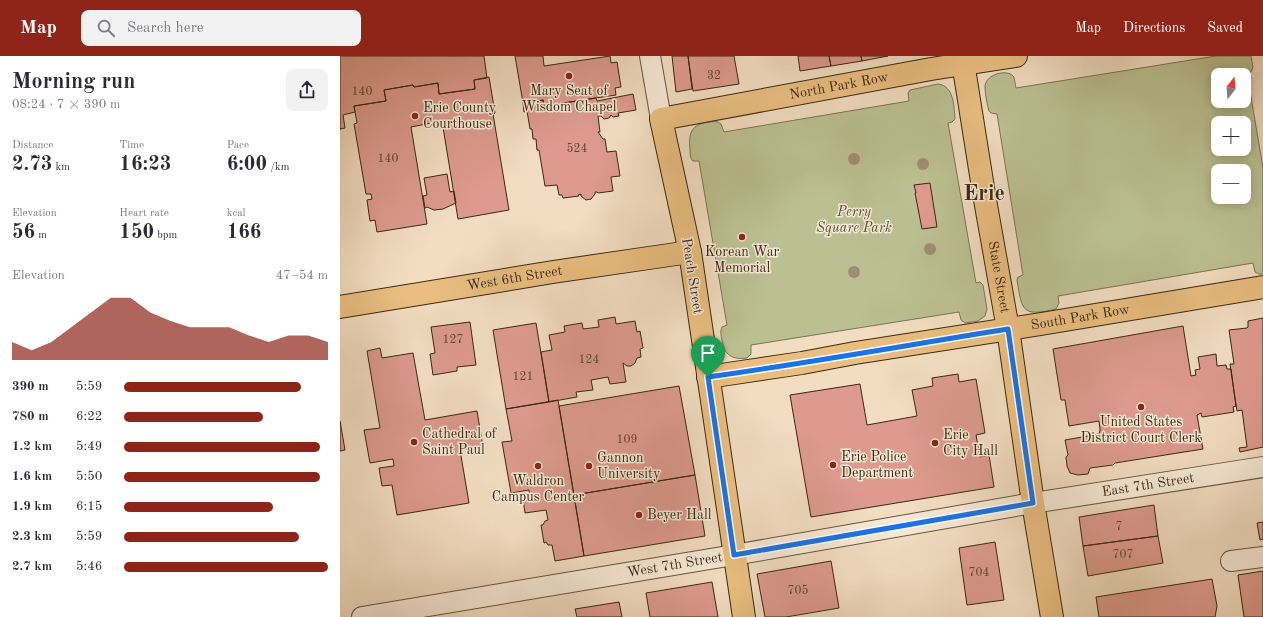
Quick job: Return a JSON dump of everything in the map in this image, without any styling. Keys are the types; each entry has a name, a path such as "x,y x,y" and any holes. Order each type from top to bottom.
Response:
{"main road":[{"name":"North Park Row","path":"661,119 923,70 962,60 1016,56"},
{"name":"State Street","path":"962,60 1008,329 1033,503 1052,617"},
{"name":"Peach Street","path":"661,119 690,252 744,617"},
{"name":"West 6th Street","path":"340,307 553,272 690,252"},
{"name":"South Park Row","path":"708,377 802,363 855,353 1263,287"}],"street":[{"name":"Peach Street","path":"650,56 661,119"},
{"name":"East 7th Street","path":"1033,503 1263,467"},
{"name":"West 7th Street","path":"362,617 1033,503"},
{"path":"1231,562 1263,556"}],"green space":[{"path":"1216,56 1251,56 1253,67 1251,72 1251,68 1211,68 1211,108 1251,108 1251,97 1263,168 1263,274 1255,272 1253,263 1058,296 1059,303 1056,309 1030,312 1026,309 1020,299 1017,280 1018,277 1023,275 997,114 989,111 985,86 989,78 1002,73 1010,74 1015,80 1016,88"},
{"name":"Perry Square Park","path":"938,84 947,88 952,97 955,119 948,123 976,283 980,282 983,285 987,309 985,316 978,321 965,323 961,320 959,312 751,345 751,354 747,358 733,357 727,353 723,345 721,332 722,327 727,325 699,161 693,161 690,156 690,138 692,130 703,123 714,121 721,124 724,132 909,101 908,93 910,90"}],"building":[{"path":"340,56 484,56 487,78 474,80 475,89 439,94 438,83 414,87 413,85 384,90 386,101 354,106 355,112 343,115 345,128 340,129"},
{"name":"Mary Seat of Wisdom Chapel","path":"515,56 543,56 544,66 610,56 611,63 617,62 621,87 615,88 616,95 544,106 543,100 523,103"},
{"path":"672,56 688,56 692,89 676,92"},
{"path":"688,56 734,56 739,84 693,91"},
{"path":"798,56 829,56 831,66 800,71"},
{"path":"829,56 861,56 862,61 831,66"},
{"path":"861,56 888,56 862,61"},
{"path":"489,77 495,113 493,114 509,210 458,219 442,121 411,127 427,224 377,232 375,220 370,221 367,200 372,199 371,194 366,194 354,124 357,123 354,106 386,101 384,90 413,85 414,87 438,83 439,94 475,89 474,80"},
{"path":"633,94 636,110 618,113 619,116 613,117 611,115 609,118 604,119 601,116 598,116 600,132 598,132 603,139 605,139 607,152 616,151 620,176 611,177 613,191 595,192 591,199 586,200 581,196 581,194 578,195 579,196 563,198 562,195 559,195 557,185 545,186 539,150 537,150 536,139 533,139 527,111 524,112 523,103 543,100 544,106 596,98 597,101"},
{"path":"447,174 450,192 454,191 456,203 443,209 434,210 427,207 425,208 423,196 427,195 424,178"},
{"path":"930,183 937,227 922,229 914,185"},
{"path":"615,317 616,324 635,321 637,332 640,331 643,348 640,349 641,357 637,358 635,363 631,366 627,366 623,363 626,382 610,384 608,377 591,380 593,390 576,392 577,397 549,402 541,352 552,350 549,335 565,332 564,326 582,323 583,329 599,327 598,320"},
{"path":"1263,318 1263,447 1240,452 1239,448 1247,447 1242,410 1237,411 1234,392 1230,364 1234,364 1229,330 1247,328 1248,321"},
{"path":"470,322 476,365 457,367 457,371 433,375 430,354 435,353 431,327"},
{"path":"536,323 549,402 506,409 493,330"},
{"path":"1183,326 1191,376 1196,375 1195,370 1200,369 1198,357 1216,354 1217,366 1226,365 1227,369 1231,369 1236,406 1233,407 1234,412 1202,417 1201,413 1197,415 1203,449 1090,468 1088,474 1078,475 1070,473 1067,466 1066,457 1068,455 1065,440 1099,434 1099,421 1069,426 1065,400 1061,400 1053,349"},
{"path":"380,348 382,358 413,353 425,420 477,411 483,447 460,450 469,503 397,515 392,485 382,486 379,468 394,466 393,459 370,463 364,430 380,428 367,351"},
{"path":"958,374 959,382 976,379 985,433 976,435 980,457 989,455 994,487 811,517 790,395 860,384 867,425 917,416 912,390 933,386 932,378"},
{"path":"679,386 695,475 574,495 559,406"},
{"name":"Waldron Campus Center","path":"558,400 584,556 555,561 552,545 548,545 546,542 544,543 541,525 548,520 546,510 525,513 523,499 530,498 529,490 511,493 502,442 512,441 506,409"},
{"path":"340,421 345,450 340,451"},
{"name":"Beyer Hall","path":"695,475 705,536 584,556 574,495"},
{"path":"1154,505 1158,536 1083,546 1079,517"},
{"path":"1263,522 1263,539 1260,540 1257,523"},
{"path":"1158,536 1163,563 1088,576 1083,546"},
{"path":"995,542 1004,600 967,605 959,548"},
{"path":"831,561 839,608 786,617 765,617 757,574"},
{"path":"1263,571 1263,617 1244,617 1238,575"},
{"path":"1212,579 1217,606 1215,617 1099,617 1096,597"},
{"path":"712,582 718,617 650,617 646,593"},
{"path":"619,602 622,617 577,617 575,609"}],"place":[{"name":"Mary Seat of Wisdom Chapel","path":"569,76"},
{"name":"Erie County Courthouse","path":"415,116"},
{"name":"Korean War Memorial","path":"742,237"},
{"name":"United States District Court Clerk","path":"1141,407"},
{"name":"Cathedral of Saint Paul","path":"414,442"},
{"name":"Erie City Hall","path":"935,443"},
{"name":"Erie Police Department","path":"833,465"},
{"name":"Waldron Campus Center","path":"538,466"},
{"name":"Gannon University","path":"589,466"},
{"name":"Beyer Hall","path":"639,515"}],"district":[{"name":"Erie","path":"984,194"}],"route":[{"path":"1008,329 1033,503 790,544 734,555 708,377 1008,329"}]}
